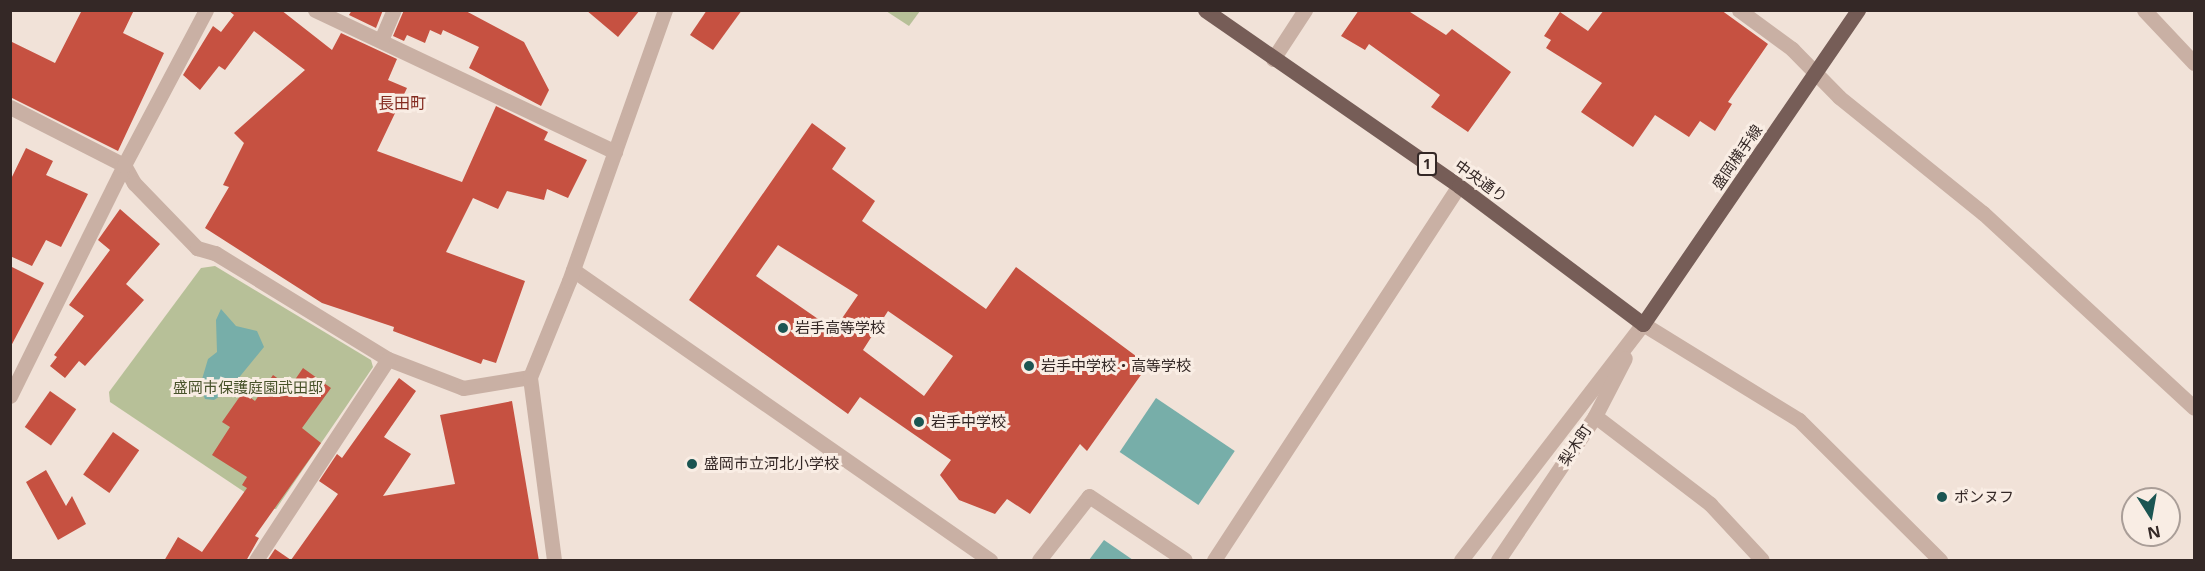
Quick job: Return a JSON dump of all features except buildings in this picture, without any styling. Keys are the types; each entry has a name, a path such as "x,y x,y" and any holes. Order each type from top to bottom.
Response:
{"main road":[{"name":"中央通り","path":"1205,10 1459,186 1643,324"},
{"name":"盛岡横手線","path":"1643,324 1818,72 1858,10"}],"street":[{"path":"10,396 124,165 206,10"},
{"path":"315,10 615,152"},
{"path":"381,40 394,10"},
{"path":"554,561 530,377 573,270 665,10"},
{"path":"1273,59 1305,10"},
{"path":"1739,10 1818,72 1839,97 1983,213 2194,408"},
{"path":"2144,10 2194,63"},
{"path":"10,107 124,165 134,183 197,248 215,253 388,359 463,388 530,377"},
{"path":"1214,561 1459,186"},
{"path":"573,270 990,561"},
{"path":"1461,561 1643,324 1799,420 1940,561"},
{"name":"梨木町","path":"1498,561 1595,416 1643,324"},
{"path":"256,561 388,359"},
{"path":"1595,416 1710,504 1762,561"},
{"path":"1039,561 1089,496 1185,561"}],"green space":[{"path":"886,11 920,11 909,26"},
{"name":"盛岡市保護庭園武田邸","path":"215,266 371,360 373,367 276,509 270,509 110,402 109,392 201,268"}],"water":[{"path":"221,309 236,326 257,331 264,347 228,391 214,400 205,399 200,386 208,359 217,352 216,320"},
{"path":"1156,398 1235,451 1198,505 1120,452"},
{"path":"1104,540 1133,560 1089,560"}],"place":[{"name":"岩手高等学校","path":"783,328"},
{"name":"岩手中学校・高等学校","path":"1029,366"},
{"name":"岩手中学校","path":"919,422"},
{"name":"盛岡市立河北小学校","path":"692,464"},
{"name":"ポンヌフ","path":"1942,497"}],"district":[{"name":"長田町","path":"402,103"}]}
